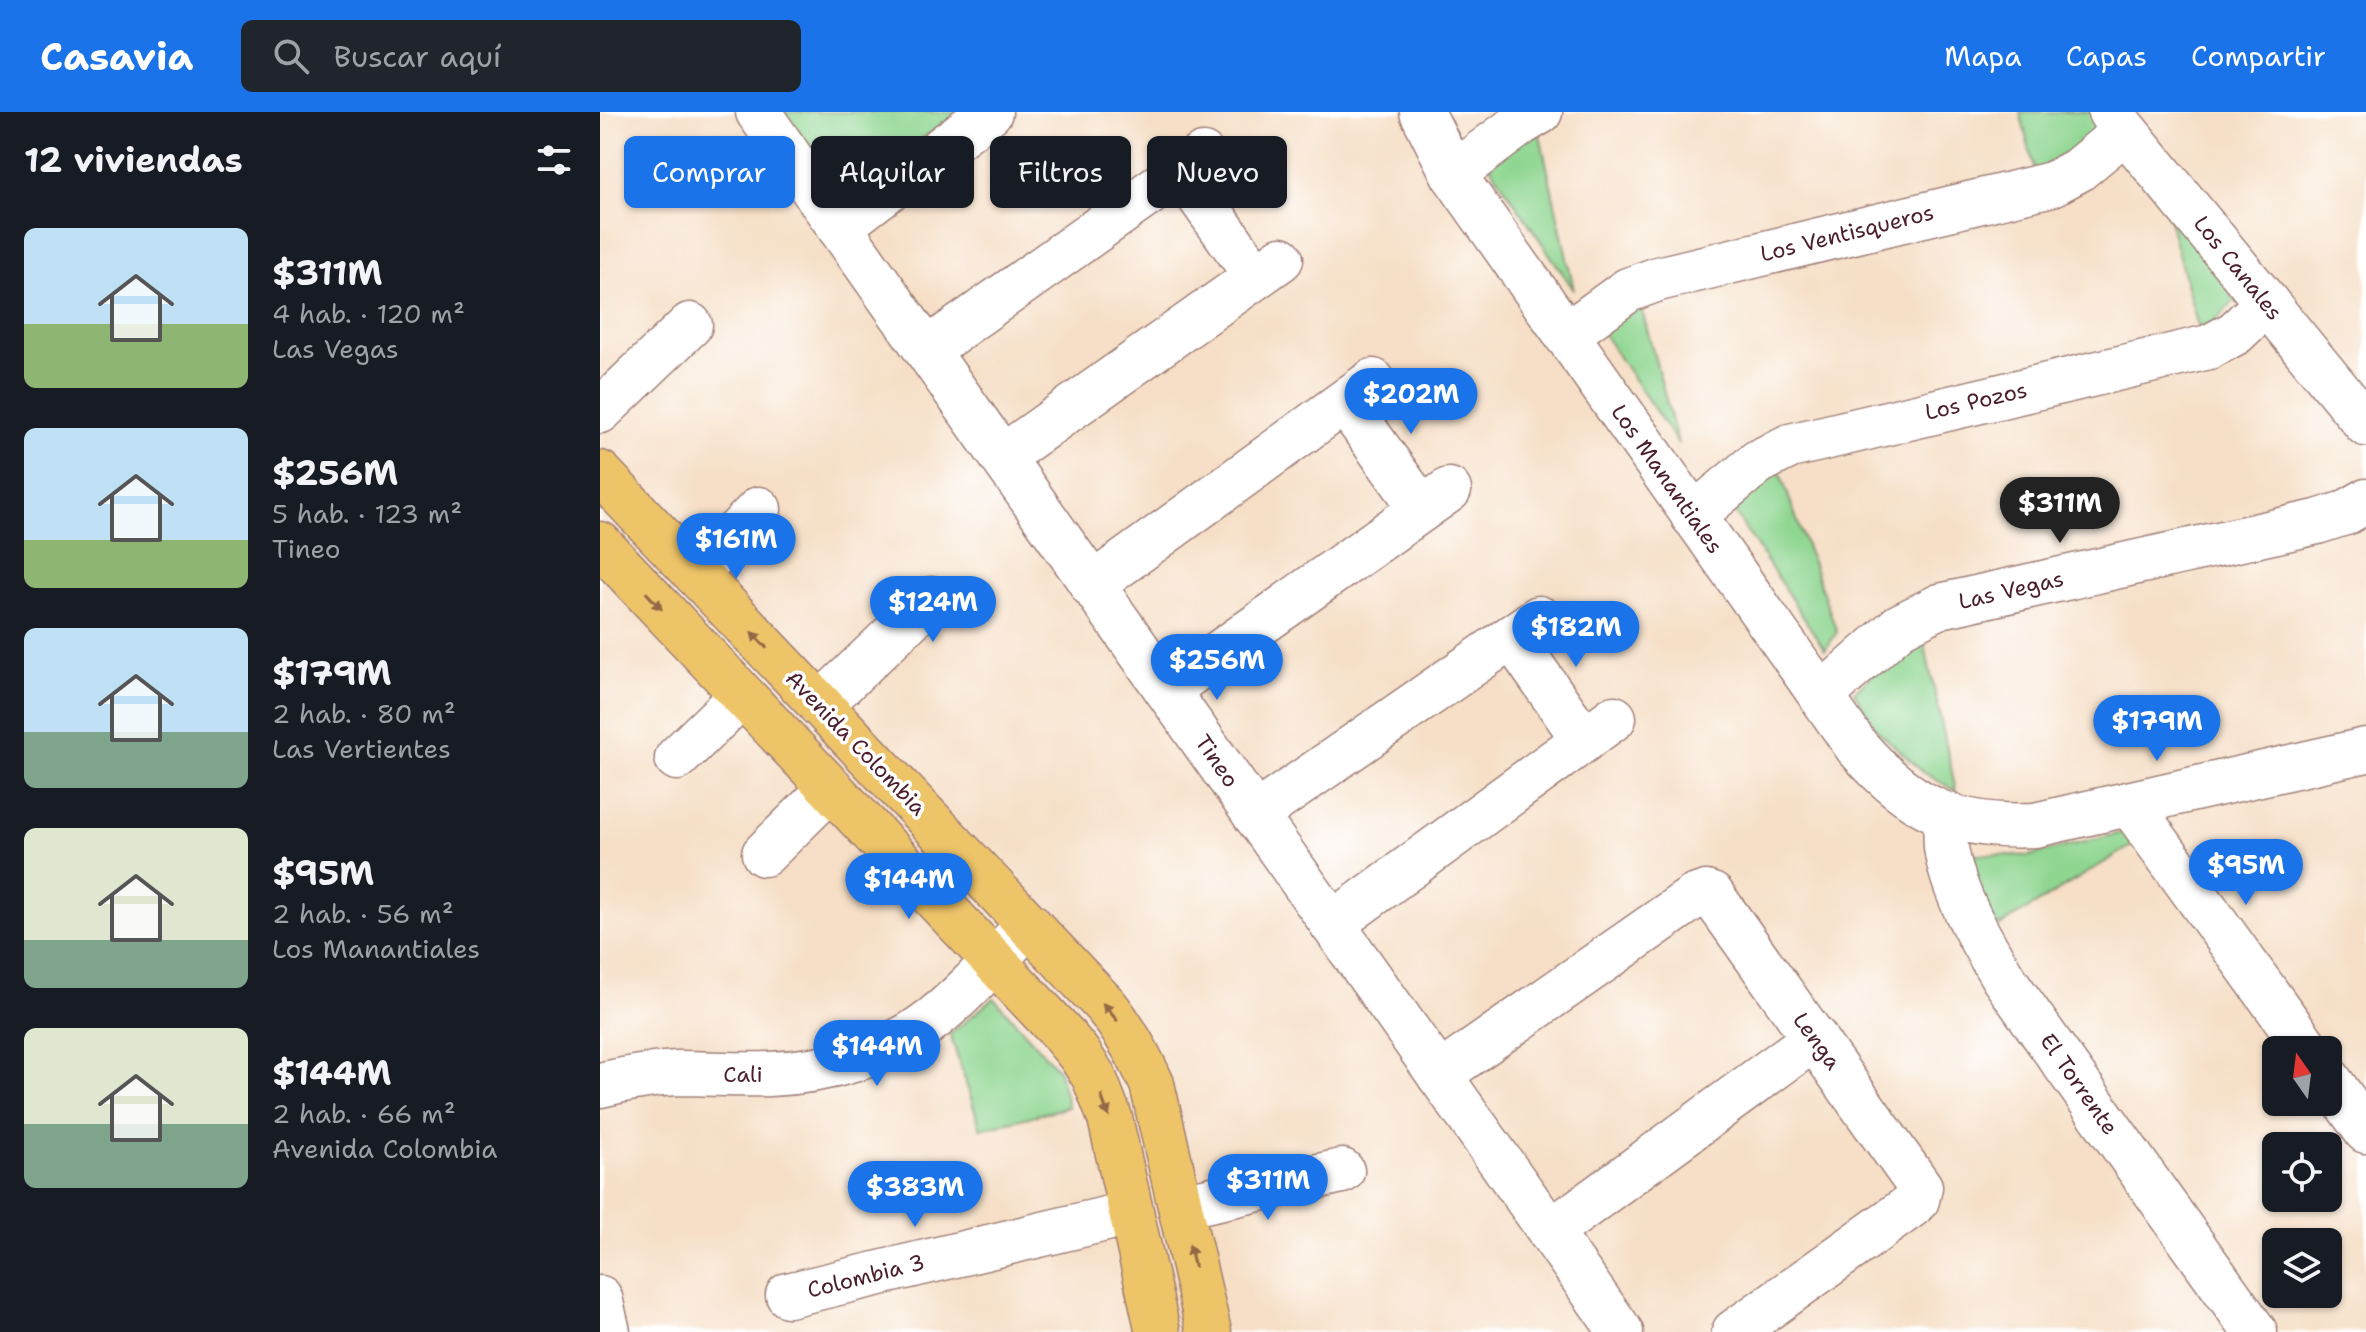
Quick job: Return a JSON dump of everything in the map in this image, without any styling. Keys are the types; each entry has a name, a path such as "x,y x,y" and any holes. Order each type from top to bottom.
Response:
{"main road":[{"name":"Avenida Colombia","path":"600,473 1124,1028 1152,1084 1209,1332"},
{"path":"600,544 1079,1054 1094,1077 1110,1118 1158,1332"}],"street":[{"name":"Tineo","path":"758,112 1621,1332"},
{"path":"839,227 990,112"},
{"name":"Los Manantiales","path":"1422,112 1453,174 1857,747 1877,770 1911,797 1946,816 1975,823 2035,825 2366,750"},
{"path":"1453,174 1540,112"},
{"name":"Los Canales","path":"2118,122 2366,424"},
{"name":"Los Ventisqueros","path":"1566,335 1628,290 1658,279 2052,184 2078,170 2118,122"},
{"path":"927,350 1192,163 1269,268 1002,457"},
{"name":"Los Pozos","path":"1693,516 1758,462 1790,446 2209,347 2235,333 2267,303"},
{"path":"600,411 690,325"},
{"path":"1092,585 1359,391 1435,500 1167,690"},
{"name":"Las Vegas","path":"1821,696 1894,631 1914,617 1940,606 2331,519 2366,501"},
{"path":"696,574 759,509"},
{"path":"820,705 931,599"},
{"path":"1255,815 1526,628 1599,729 1332,924"},
{"path":"677,758 742,695"},
{"path":"764,854 831,788"},
{"path":"2130,804 2298,1036"},
{"name":"El Torrente","path":"1946,816 1946,847 1953,876 1990,955 2255,1332"},
{"name":"Lenga","path":"1439,1075 1694,897 1706,893 1717,900 1920,1187 1920,1194 1912,1205 1734,1332"},
{"name":"Cali","path":"600,1085 651,1075 805,1072 870,1054 917,1030 944,1010 1029,924"},
{"path":"1550,1232 1815,1038"},
{"path":"2342,1098 2366,1131"},
{"path":"1181,1206 1342,1171"},
{"name":"Colombia 3","path":"788,1295 1131,1213"}],"green space":[{"path":"777,112 961,112 926,136 811,136 811,158"},
{"path":"2020,112 2097,112 2099,134 2036,176"},
{"path":"1538,126 1574,290 1489,165"},
{"path":"2162,194 2240,295 2210,326 2198,327"},
{"path":"1638,296 1678,444 1599,328"},
{"path":"1778,467 1837,632 1825,650 1729,504"},
{"path":"1921,629 1956,791 1923,772 1877,730 1854,692"},
{"path":"2125,832 2133,845 1998,927 1956,853 2029,856"},
{"path":"994,998 1059,1071 1068,1107 981,1129 950,1034"}]}
